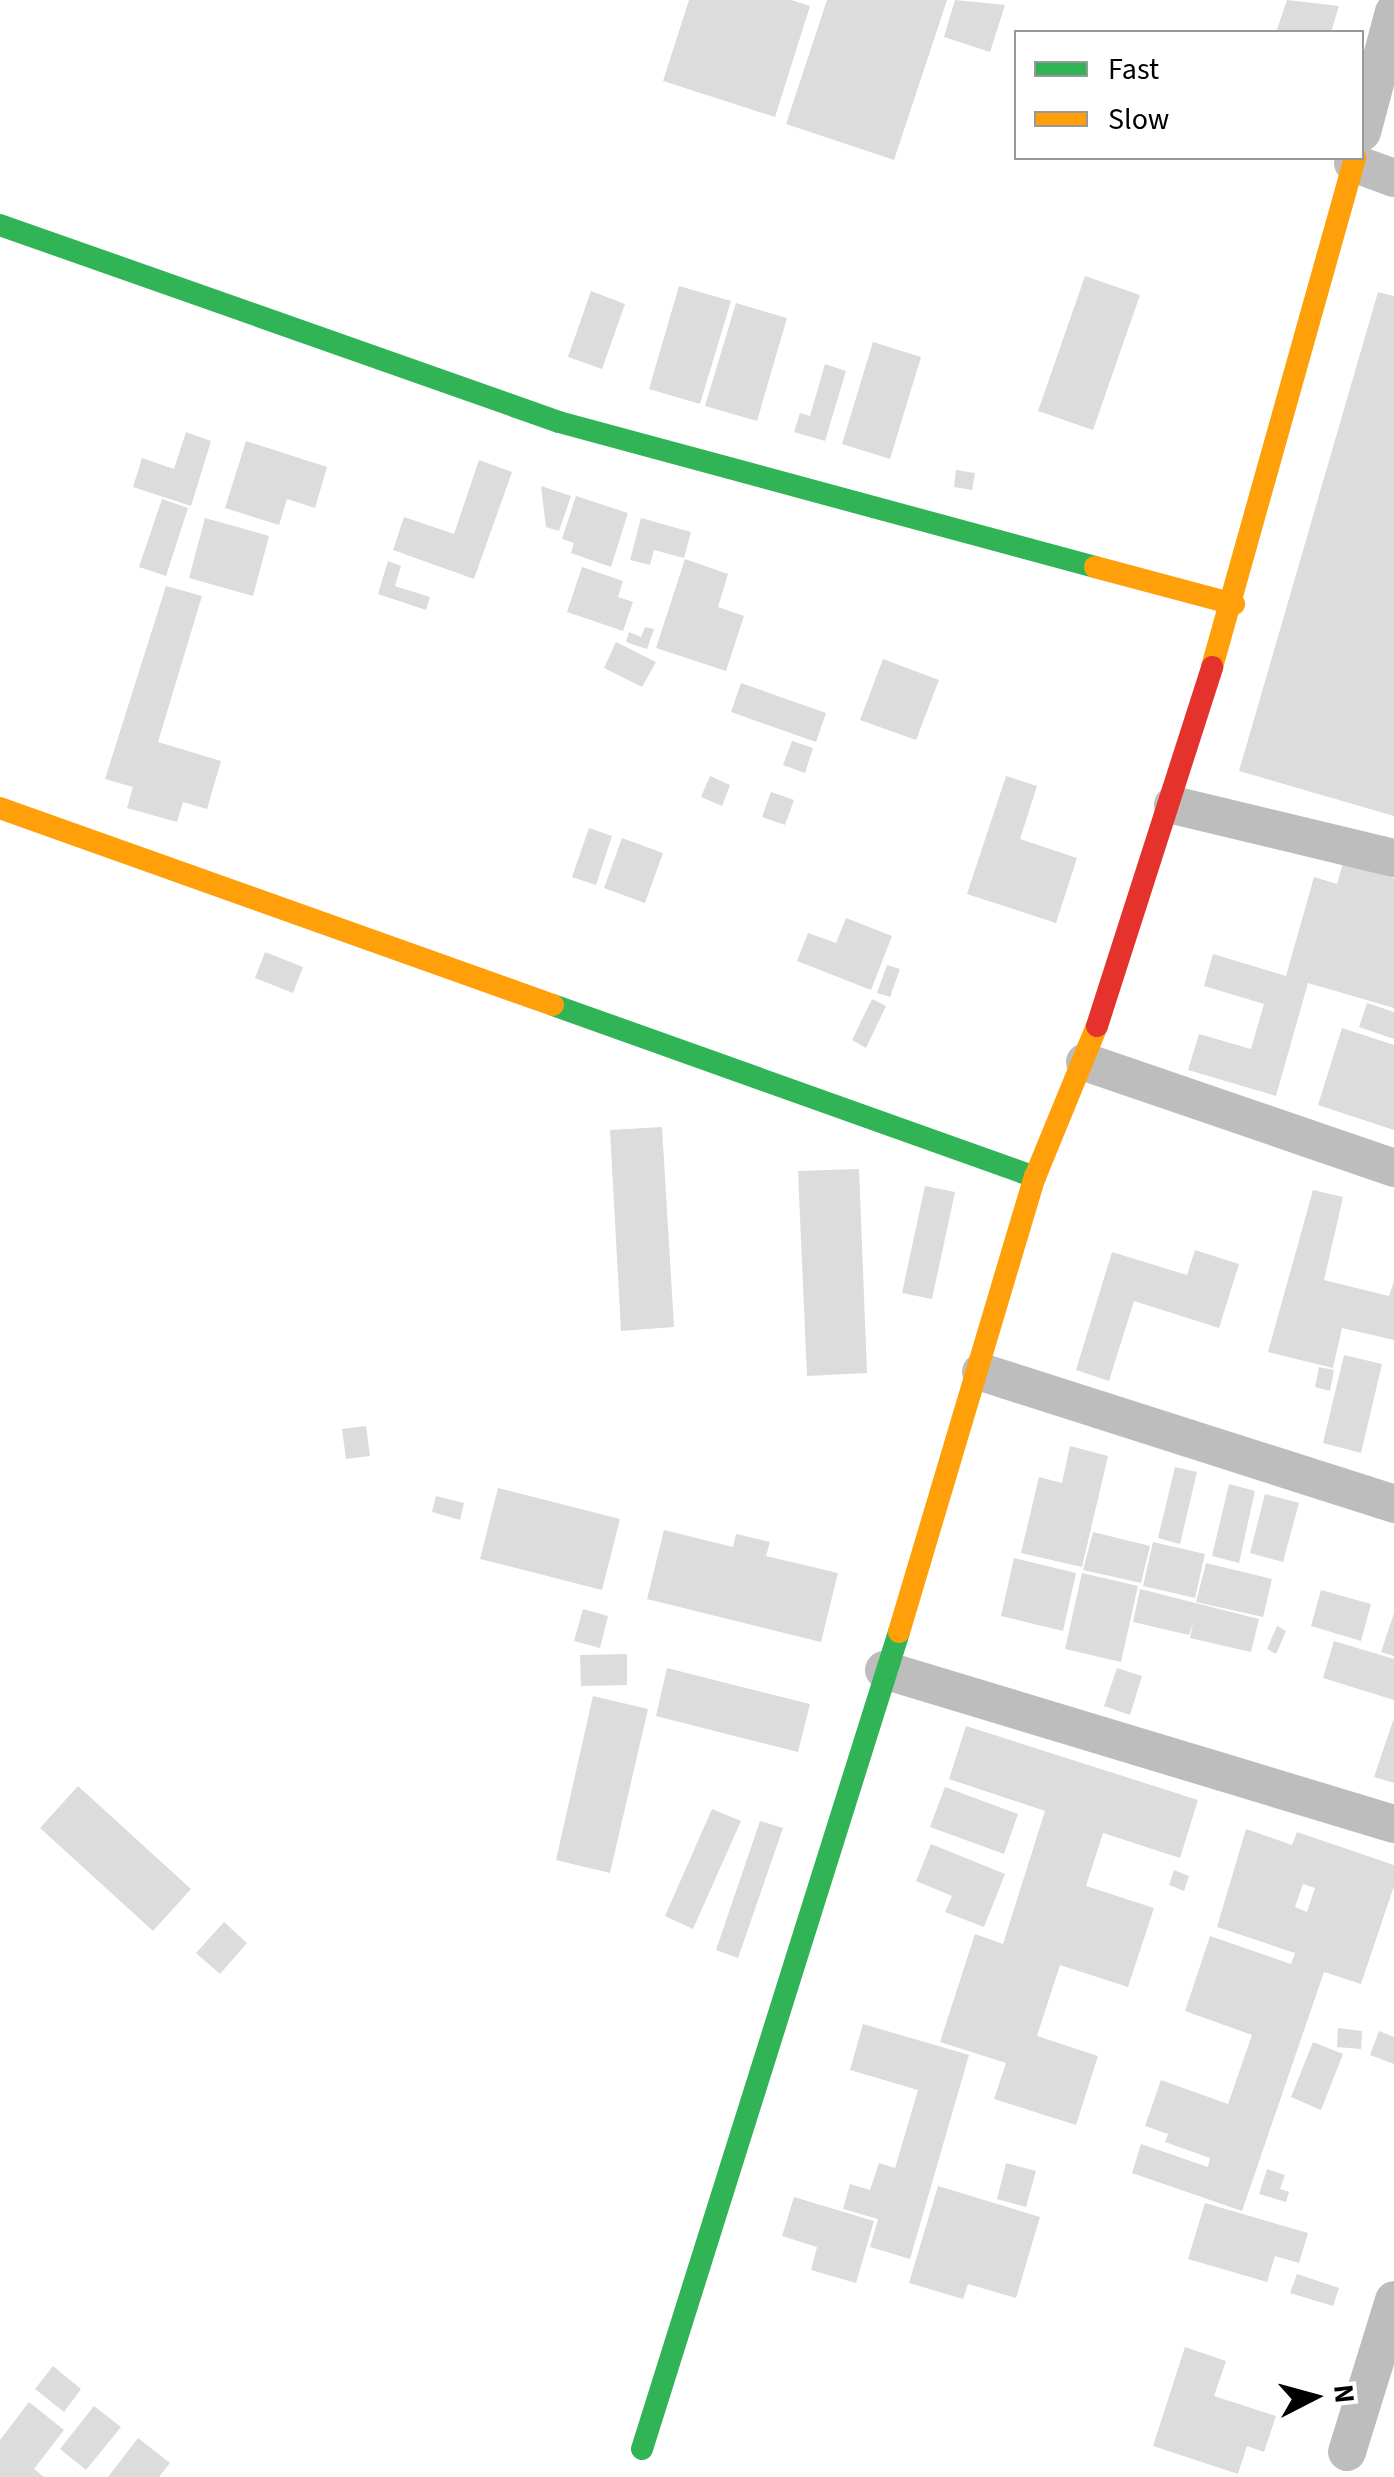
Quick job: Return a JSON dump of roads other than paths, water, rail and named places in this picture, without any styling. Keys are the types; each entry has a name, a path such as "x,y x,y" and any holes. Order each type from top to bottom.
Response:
{"street":[{"path":"1364,122 1394,12"},
{"path":"1364,157 1394,178"},
{"path":"642,2449 884,1670 982,1372 1035,1177 1085,1062 1173,805 1234,604 1354,160"},
{"path":"0,225 559,422 1234,604"},
{"path":"1173,805 1394,858"},
{"path":"0,808 1035,1177"},
{"path":"1085,1062 1394,1168"},
{"path":"982,1372 1394,1504"},
{"path":"884,1670 1394,1824"},
{"path":"1347,2452 1394,2300"}]}
